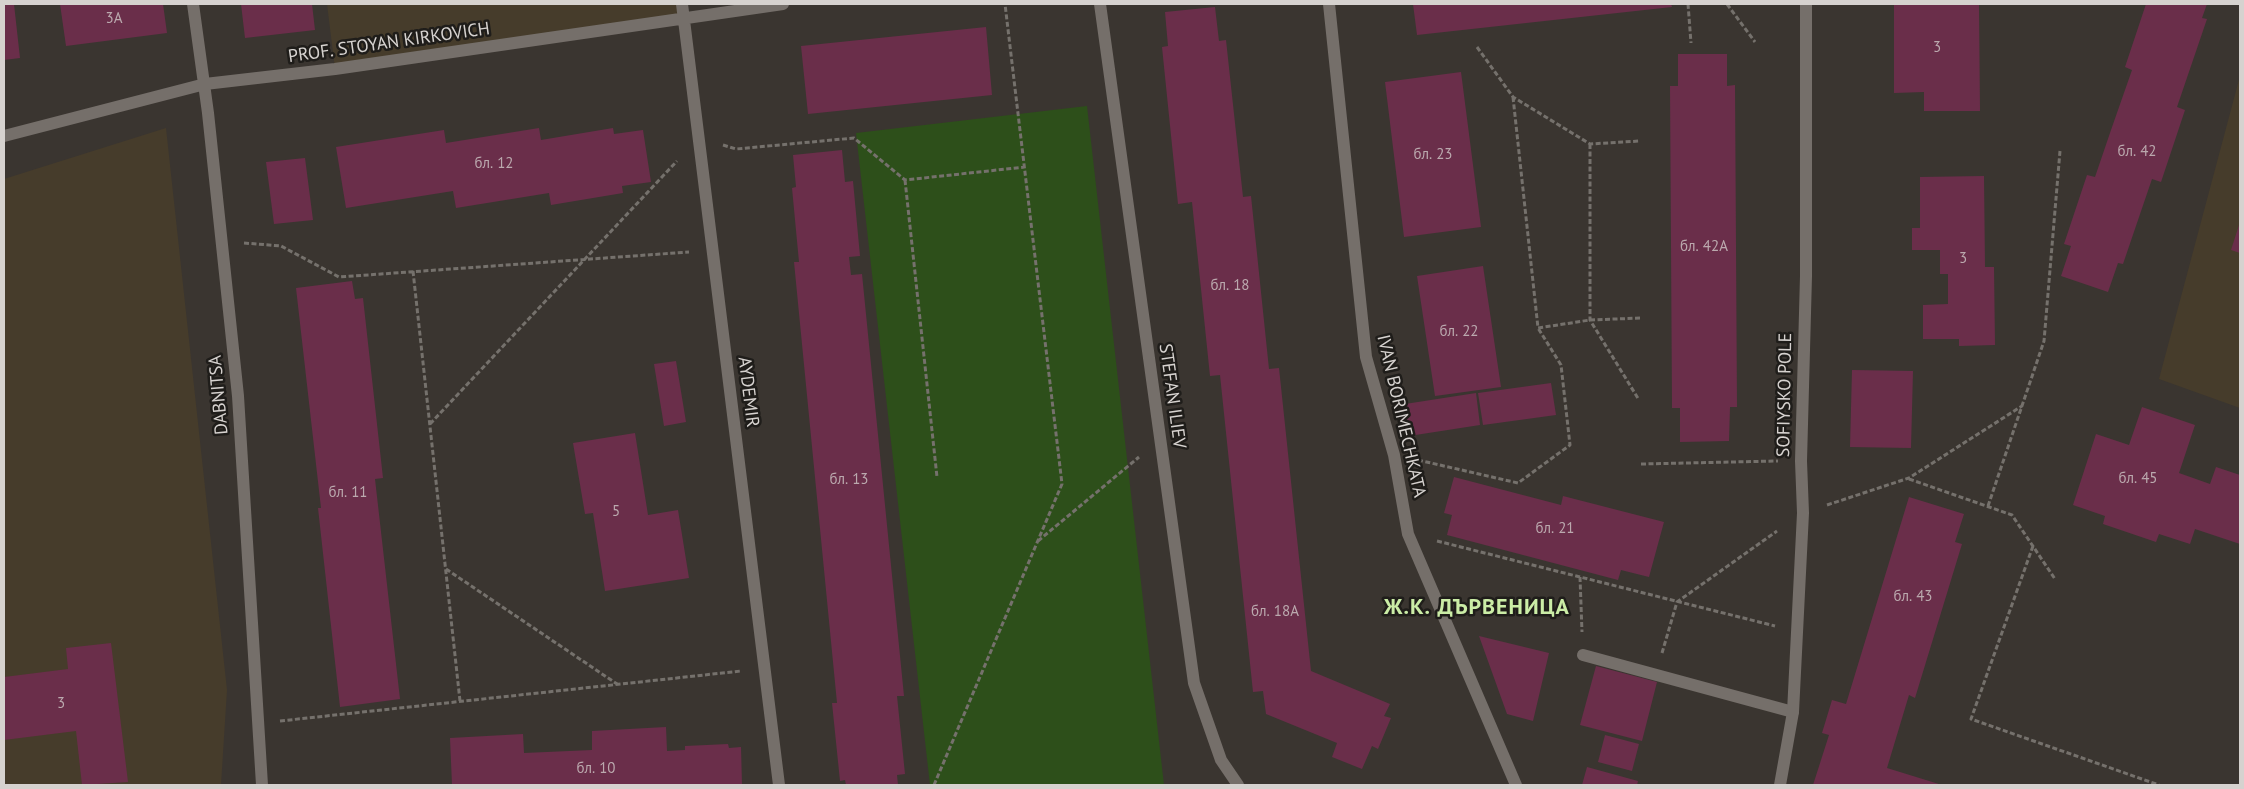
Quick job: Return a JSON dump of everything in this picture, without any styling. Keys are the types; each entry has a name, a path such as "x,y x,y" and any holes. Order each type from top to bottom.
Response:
{"street":[{"name":"DABNITSA","path":"194,4 205,84 238,396 262,785"},
{"name":"AYDEMIR","path":"682,4 779,785"},
{"name":"PROF. STOYAN KIRKOVICH","path":"4,136 205,84 335,69 783,4"},
{"name":"STEFAN ILIEV","path":"1100,4 1194,683 1221,760 1238,785"},
{"name":"IVAN BORIMECHKATA","path":"1329,4 1366,357 1394,454 1408,534 1516,785"},
{"name":"SOFIYSKO POLE","path":"1780,785 1793,712 1803,513 1801,461 1806,276 1806,4"},
{"path":"1583,655 1793,712"}],"path":[{"path":"934,785 1062,484 1005,4"},
{"path":"1688,4 1691,43"},
{"path":"1727,4 1755,42"},
{"path":"1477,47 1514,97 1590,144 1640,141"},
{"path":"1394,454 1518,483 1570,445 1561,365 1538,328 1514,97"},
{"path":"430,424 587,259 698,138 736,149 854,138 905,180 937,477"},
{"path":"1590,144 1590,320 1639,400"},
{"path":"1988,506 2044,341 2060,151"},
{"path":"905,180 1025,167"},
{"path":"222,242 281,246 339,277 712,250"},
{"path":"413,271 460,701"},
{"path":"1538,328 1590,320 1640,318"},
{"path":"1656,675 1677,602 1803,513 1909,478 2022,406"},
{"path":"1038,541 1161,438"},
{"path":"1641,464 1801,461"},
{"path":"1909,478 2012,515 2055,579"},
{"path":"1435,540 1797,632"},
{"path":"2033,546 1971,719 2159,785"},
{"path":"445,568 618,684"},
{"path":"1580,577 1583,655"},
{"path":"258,723 764,669"}],"shaded area":[{"path":"327,4 682,4 684,18 335,69"},
{"path":"2240,76 2240,408 2159,379"},
{"path":"166,128 227,690 221,785 4,785 4,179"}],"green space":[{"path":"1087,106 1164,785 930,785 856,133"}],"building":[{"path":"4,4 14,4 20,58 4,60"},
{"path":"60,4 163,4 167,33 66,46"},
{"path":"241,4 312,4 315,30 245,38"},
{"path":"1413,4 1671,4 1672,7 1417,35"},
{"path":"1894,4 1979,4 1980,111 1924,111 1924,92 1894,93"},
{"path":"2146,4 2207,4 2202,18 2207,19 2177,107 2185,110 2161,182 2152,179 2123,264 2118,263 2108,292 2061,276 2071,246 2064,244 2087,175 2095,177 2132,70 2125,67"},
{"path":"1215,7 1219,41 1226,40 1243,197 1251,196 1269,369 1279,368 1311,671 1390,704 1384,716 1391,718 1378,749 1372,746 1362,769 1332,757 1337,743 1266,714 1263,691 1253,692 1220,375 1210,376 1192,202 1178,204 1162,47 1168,46 1165,12"},
{"path":"986,27 992,95 808,114 801,46"},
{"path":"1678,54 1727,54 1727,86 1735,85 1737,407 1730,407 1729,441 1680,442 1680,408 1672,408 1670,86 1678,86"},
{"path":"1461,72 1481,227 1404,237 1385,82"},
{"path":"539,128 541,140 613,128 614,134 643,130 651,182 622,186 623,193 551,205 549,193 456,208 453,191 346,208 336,147 444,130 446,143"},
{"path":"842,150 845,182 853,181 860,256 849,257 851,275 862,274 904,696 897,696 905,774 897,775 898,785 846,785 845,780 840,781 832,703 837,703 794,262 799,262 792,188 796,187 793,155"},
{"path":"305,158 313,220 274,224 266,162"},
{"path":"1984,176 1985,267 1994,267 1995,345 1959,346 1959,339 1923,339 1923,305 1948,304 1948,274 1940,274 1940,250 1912,250 1912,228 1920,228 1920,177"},
{"path":"2240,222 2240,253 2231,250"},
{"path":"1483,266 1501,387 1435,396 1417,276"},
{"path":"352,281 355,299 363,298 383,478 375,479 400,699 340,707 318,508 321,508 296,288"},
{"path":"676,361 686,422 664,426 654,364"},
{"path":"1852,370 1913,371 1911,448 1850,447"},
{"path":"1551,383 1556,415 1483,425 1478,393"},
{"path":"1476,393 1480,425 1409,436 1405,404"},
{"path":"2142,407 2195,425 2179,473 2210,484 2216,467 2240,475 2240,544 2195,529 2190,544 2159,534 2156,542 2103,524 2105,516 2073,505 2096,434 2129,445"},
{"path":"635,433 648,515 678,510 689,578 605,591 593,513 585,514 573,443"},
{"path":"1454,477 1561,505 1563,496 1664,522 1649,577 1621,570 1618,580 1447,535 1452,515 1444,513"},
{"path":"1909,497 1964,514 1955,542 1962,544 1915,698 1909,695 1887,768 1942,785 1813,785 1829,735 1822,733 1832,700 1846,704"},
{"path":"1479,636 1549,653 1533,721 1507,714"},
{"path":"111,643 128,782 82,785 76,731 4,740 4,677 68,669 66,648"},
{"path":"1596,666 1657,682 1642,741 1580,725"},
{"path":"666,727 667,751 685,750 685,746 728,744 729,748 741,747 742,785 452,785 450,738 523,734 524,753 592,750 592,731"},
{"path":"1605,735 1639,744 1632,771 1598,762"},
{"path":"1587,767 1638,781 1637,785 1582,785"}],"district":[{"name":"Ж.К. ДЪРВЕНИЦА","path":"1477,608"}]}
